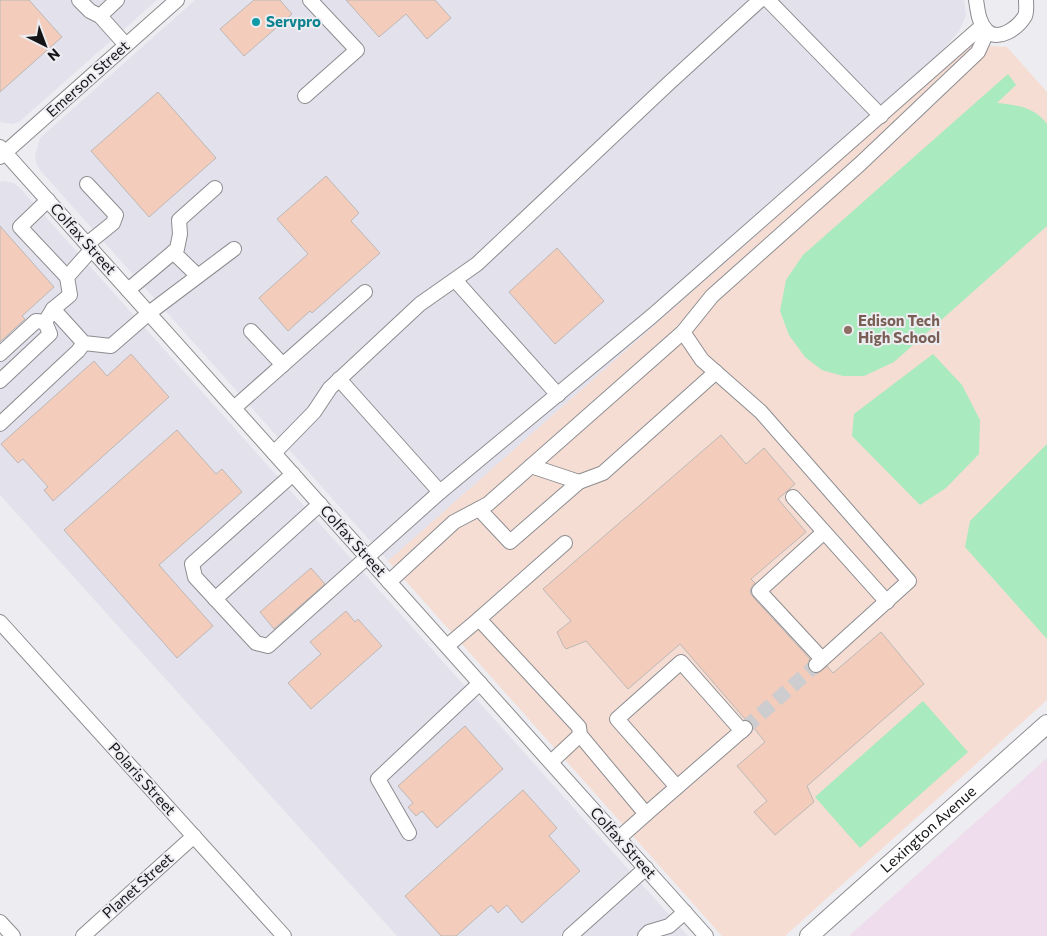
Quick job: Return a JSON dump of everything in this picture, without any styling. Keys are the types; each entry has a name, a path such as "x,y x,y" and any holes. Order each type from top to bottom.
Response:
{"main road":[{"name":"Lexington Avenue","path":"809,936 1047,724"}],"street":[{"path":"79,0 90,11 100,16 126,45"},
{"path":"100,16 117,0"},
{"path":"305,96 357,50 310,0"},
{"path":"274,453 314,412 330,388 339,379 420,304 477,264 760,0"},
{"path":"768,0 881,116"},
{"path":"976,0 980,21 985,29 998,36 1011,31 1025,15 1026,0"},
{"name":"Emerson Street","path":"2,152 126,45 171,2"},
{"path":"293,474 192,564 195,577 256,644 268,646 440,492 659,310 881,116 985,29"},
{"path":"390,582 454,522 488,504 683,332 712,296 866,157 978,52 985,29"},
{"name":"Colfax Street","path":"2,152 90,246 706,936"},
{"path":"67,277 90,246 113,223 116,215 87,184"},
{"path":"128,290 177,249 180,234 179,220 215,188"},
{"path":"45,322 53,309 70,295 67,277 20,227 48,200"},
{"path":"53,309 84,343 111,346 149,313 234,249"},
{"path":"173,252 198,276"},
{"path":"456,280 558,395"},
{"path":"234,408 365,292"},
{"path":"0,354 36,321 45,322"},
{"path":"0,381 50,334 45,322"},
{"path":"251,331 283,365"},
{"path":"683,332 702,360 761,412 909,582 819,662 759,591 824,532"},
{"path":"0,424 78,351 84,343"},
{"path":"479,509 510,542 579,482 604,473 716,372"},
{"path":"339,379 440,492"},
{"path":"531,466 579,482"},
{"path":"793,497 887,602"},
{"path":"215,599 320,504"},
{"path":"447,646 564,542"},
{"path":"479,619 579,726 580,735 646,814"},
{"name":"Polaris Street","path":"0,622 284,936"},
{"path":"619,838 743,729 681,662 617,719 677,787"},
{"path":"409,833 378,779 480,683"},
{"path":"550,762 580,735"},
{"name":"Planet Street","path":"83,936 194,836"},
{"path":"570,936 646,868"},
{"path":"645,936 649,932 669,926 685,912"},
{"path":"0,922 13,936"}],"shaded area":[{"path":"0,0 157,0 19,122 12,124 0,122"},
{"path":"195,0 964,0 966,16 959,31 943,50 902,87 911,98 388,561 40,170 36,163 35,155 40,138"},
{"name":"Edison Tech High School","path":"971,45 1007,47 1047,92 1047,700 785,936 722,936 388,561"},
{"path":"0,182 13,183 20,188 688,936 397,936 0,495"},
{"path":"1047,758 1047,936 849,936"}],"green space":[{"path":"1008,74 1016,85 997,103 1031,110 1047,124 1047,226 894,362 864,376 843,376 822,370 805,357 789,335 780,311 786,280 803,255"},
{"path":"933,354 962,385 980,420 979,454 946,488 920,505 852,436 854,414"},
{"path":"1047,444 1047,639 965,547 970,521"},
{"path":"923,701 968,752 860,848 815,797"}],"building":[{"path":"0,0 29,0 62,37 0,92"},
{"name":"Servpro","path":"254,0 280,0 292,14 244,56 220,29"},
{"path":"346,0 435,0 451,18 427,39 406,14 379,37"},
{"path":"158,92 216,158 149,217 91,151"},
{"path":"326,176 359,213 351,221 380,253 312,313 310,311 288,331 259,298 308,254 277,219"},
{"path":"0,226 54,287 22,316 25,319 0,342"},
{"path":"557,248 604,301 555,344 509,292"},
{"path":"131,354 169,397 53,501 44,490 48,487 23,459 18,463 1,444 94,361 107,376"},
{"path":"177,430 216,474 222,469 242,492 159,565 213,626 177,658 64,530"},
{"path":"721,435 746,464 764,448 795,484 778,499 806,532 751,579 755,583 750,592 810,659 808,663 809,670 817,674 827,666 833,673 881,632 924,684 807,786 814,802 775,835 754,812 767,801 737,766 765,742 751,722 746,720 680,644 628,689 586,641 566,649 557,632 571,621 543,589"},
{"path":"311,568 325,584 274,629 260,612"},
{"path":"346,611 355,622 358,619 382,646 311,709 288,683 321,654 310,642"},
{"path":"465,726 503,769 437,828 422,811 416,816 408,807 413,803 398,786"},
{"path":"523,790 557,828 549,836 580,871 522,923 507,905 498,913 491,905 456,936 441,936 405,896"}],"tunnel":[{"path":"745,728 816,665"}],"place":[{"name":"Servpro","path":"256,22"},
{"name":"Edison Tech High School","path":"848,330"}]}
